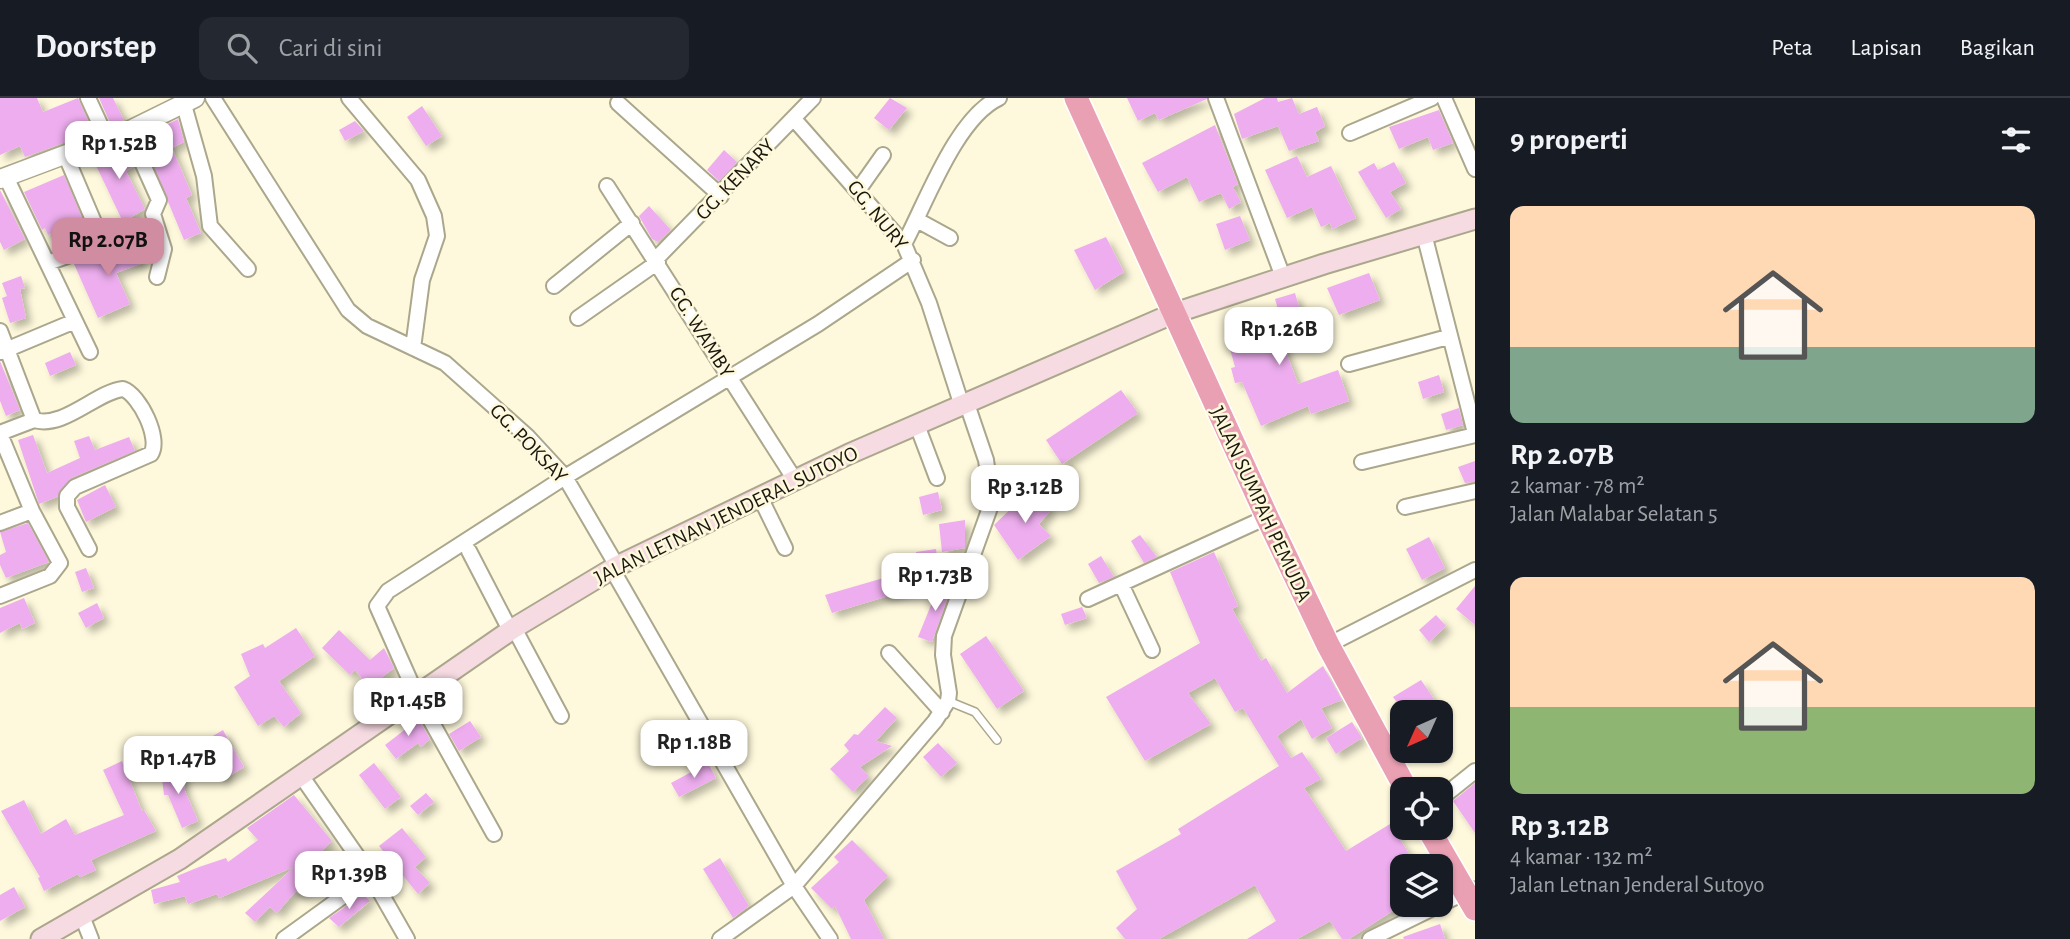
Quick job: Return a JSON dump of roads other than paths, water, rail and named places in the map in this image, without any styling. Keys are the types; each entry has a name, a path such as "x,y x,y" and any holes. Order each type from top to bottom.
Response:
{"highway":[{"name":"JALAN SUMPAH PEMUDA","path":"1076,98 1172,314 1267,517 1328,645 1400,777"},
{"path":"1435,840 1471,897"}],"main road":[{"name":"JALAN LETNAN JENDERAL SUTOYO","path":"41,939 180,859 512,629 614,568 795,480 1172,314 1475,219"}],"street":[{"path":"88,98 106,137"},
{"name":"GG. POKSAY","path":"213,98 348,310 368,326 437,358 460,374 565,477 794,886 830,939"},
{"path":"349,98 418,180 434,216 437,236 422,280 413,348"},
{"name":"GG. KENARY","path":"578,318 657,260 813,98"},
{"path":"904,244 960,135 983,108 999,98"},
{"path":"1216,98 1283,277"},
{"path":"1350,133 1432,98"},
{"path":"1444,98 1475,169"},
{"path":"90,352 48,263 3,178 106,137 128,131 188,101 204,176 210,226 248,269"},
{"path":"618,103 721,196"},
{"name":"GG, NURY","path":"794,118 859,189 904,244 913,260 986,460 992,502 944,636 945,707"},
{"path":"128,131 159,200 153,214 164,249 158,277"},
{"path":"65,154 102,241"},
{"path":"859,189 883,155"},
{"name":"GG. WAMBY","path":"607,186 657,260 795,480"},
{"path":"917,220 950,238"},
{"path":"554,286 632,223"},
{"path":"48,263 102,241 156,224"},
{"path":"1362,462 1475,434 1470,397 1448,337 1424,234"},
{"path":"494,834 416,694 377,606 388,591 565,477 818,324 913,260"},
{"path":"4,351 75,321"},
{"path":"0,331 4,351 34,419"},
{"path":"1349,364 1448,337"},
{"path":"0,596 50,576 60,565 32,511 0,433 34,419 42,422 78,411 108,393 123,389 134,396 154,439 151,454 75,487 67,496 67,507 89,549"},
{"path":"916,425 937,478"},
{"path":"1405,507 1475,491"},
{"path":"760,497 785,548"},
{"path":"0,523 32,511"},
{"path":"1088,599 1267,517"},
{"path":"469,551 561,716"},
{"path":"1328,645 1475,570"},
{"path":"1121,584 1152,650"},
{"path":"720,939 794,886 945,707 889,653"},
{"path":"1453,789 1475,771"},
{"path":"300,774 371,876 407,939"},
{"path":"284,939 371,876"},
{"path":"1370,939 1471,897"},
{"path":"82,916 91,939"}],"lane":[{"path":"945,707 975,712 997,740"}]}
